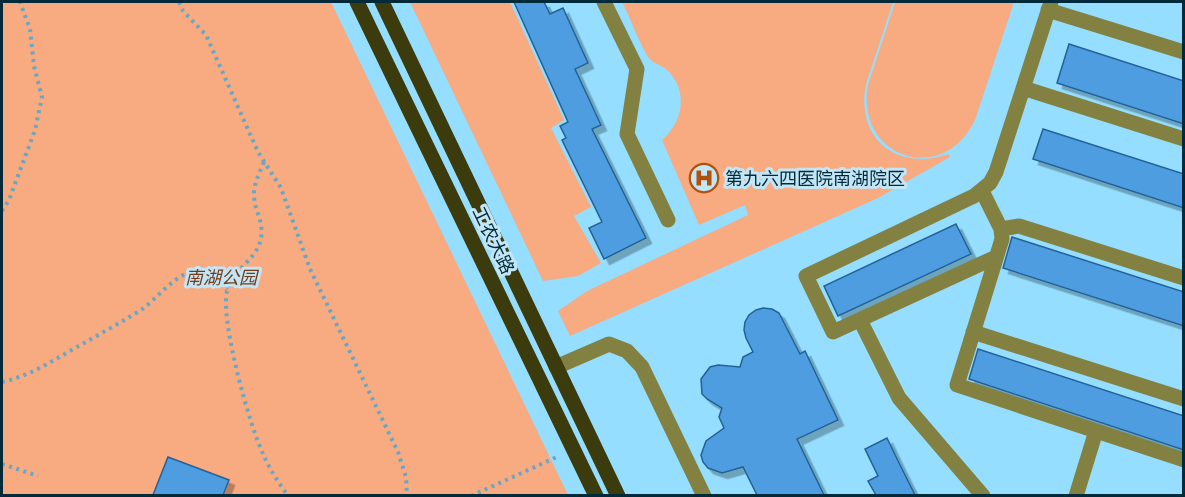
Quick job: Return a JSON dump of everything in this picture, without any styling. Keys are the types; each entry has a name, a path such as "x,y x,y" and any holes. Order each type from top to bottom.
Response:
{"main road":[{"name":"工农大路","path":"357,2 596,495"},
{"name":"工农大路","path":"382,2 618,495"}],"street":[{"path":"604,2 637,69 627,135 668,220"},
{"path":"996,257 833,333 806,276 982,191 996,172 1050,6 1184,52"},
{"path":"1023,88 1184,139"},
{"path":"982,191 1001,229 1002,239 957,385 1184,460"},
{"path":"1001,229 1019,225 1184,278"},
{"path":"860,320 899,398 983,495"},
{"path":"973,332 1184,399"},
{"path":"556,367 609,344 627,351 642,367 704,495"},
{"path":"1076,495 1096,431"}],"path":[{"path":"2,211 9,200 35,130 42,97 34,66 30,29 20,2"},
{"path":"178,2 183,11 206,35 258,152 281,188 310,269 398,452 406,477 407,495"},
{"path":"264,162 256,182 254,198 261,221 262,237 258,249 239,270 227,290 226,318 251,420 264,456 288,495"},
{"path":"2,382 22,378 93,338 142,309 175,281 193,271 206,271 227,290"},
{"path":"471,495 573,450"},
{"path":"2,464 38,476"}],"green space":[{"name":"南湖公园","path":"2,2 331,2 568,495 2,495"},
{"path":"410,2 510,2 564,120 551,128 591,207 574,216 601,263 578,276 543,281"},
{"path":"622,2 893,2 866,84 864,104 867,121 874,135 884,146 897,154 912,158 929,158 948,154 950,157 878,198 570,336 558,311 587,291 748,215 745,205 699,225 662,140 669,133 679,115 681,97 678,87 667,70 648,57"},
{"path":"895,2 1014,2 975,120 961,141 943,153 924,158 905,155 888,146 875,131 868,110 868,85"}],"building":[{"path":"514,2 544,2 550,14 563,8 588,63 575,69 601,125 592,129 646,238 604,259 589,228 602,222 562,140 566,138 560,126 568,122"},
{"path":"1069,44 1184,81 1184,124 1057,83"},
{"path":"1043,129 1184,174 1184,208 1033,159"},
{"path":"956,224 971,254 838,316 824,286"},
{"path":"1012,237 1184,292 1184,326 1003,268"},
{"path":"763,308 779,313 800,354 805,351 838,420 797,439 824,495 757,495 743,467 722,473 708,468 703,462 701,455 706,441 724,428 719,417 722,408 702,394 701,379 710,367 718,365 740,367 743,357 753,352 746,338 745,322 749,315"},
{"path":"978,349 1184,416 1184,450 969,379"},
{"path":"887,438 915,495 876,495 868,481 878,476 865,449"},
{"path":"168,457 229,480 223,495 153,495"}],"place":[{"name":"第九六四医院南湖院区","path":"704,178"}]}
